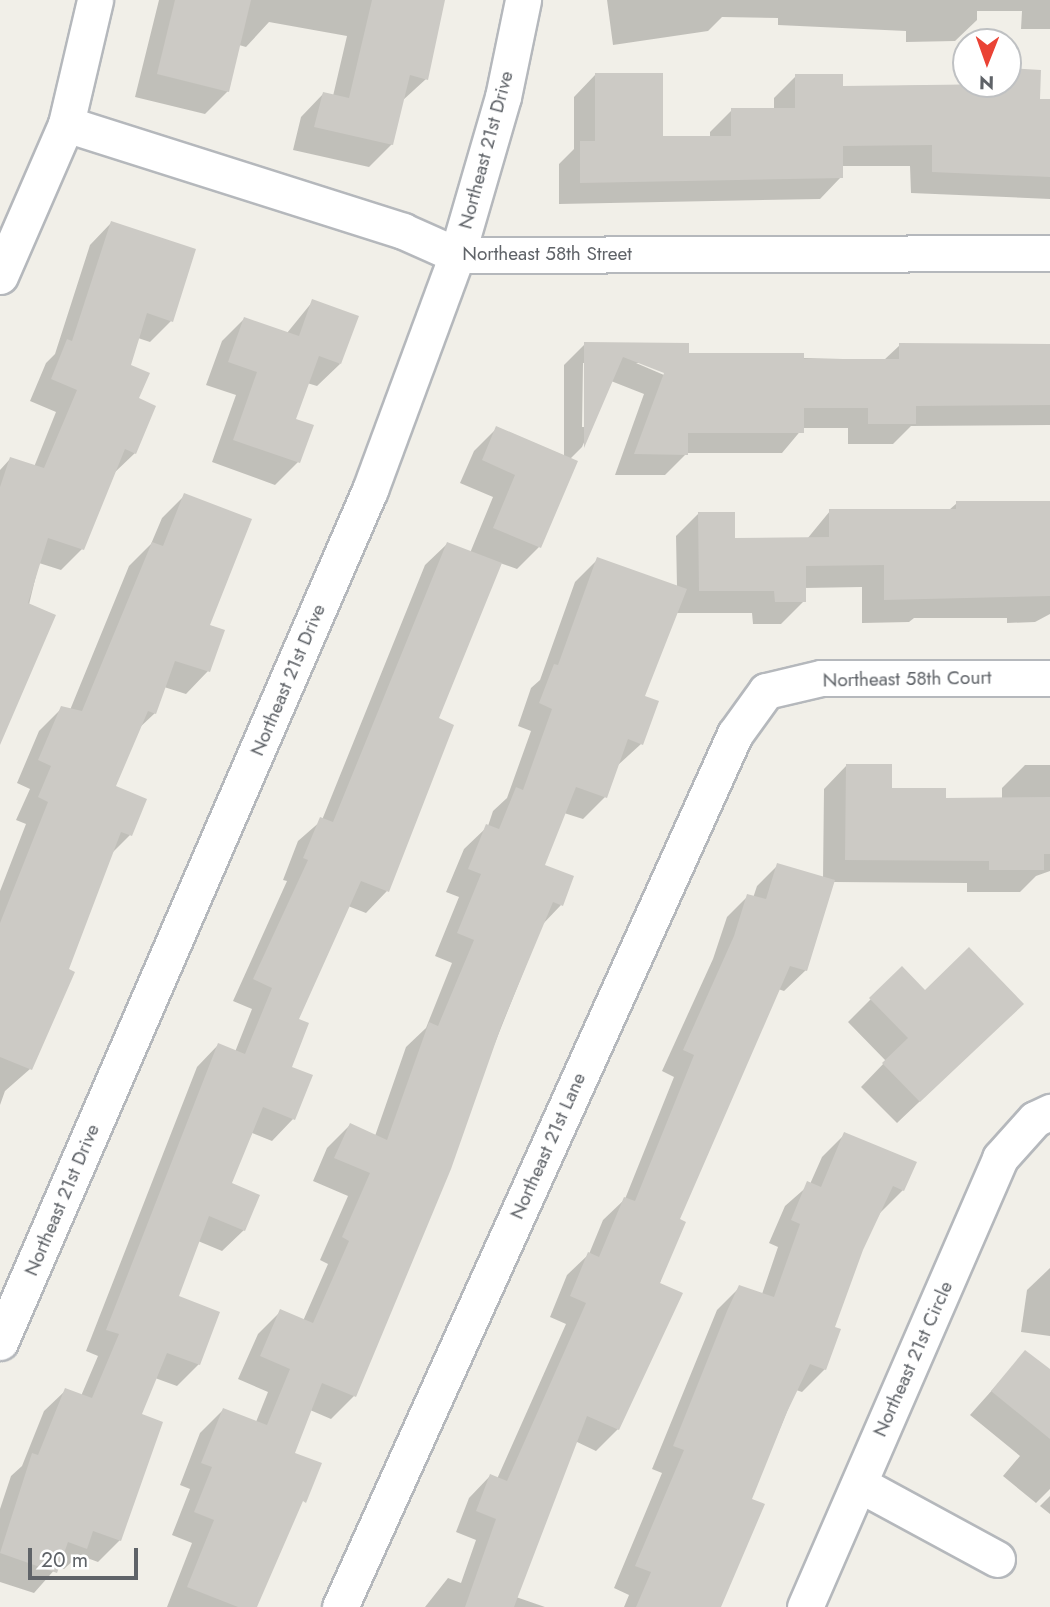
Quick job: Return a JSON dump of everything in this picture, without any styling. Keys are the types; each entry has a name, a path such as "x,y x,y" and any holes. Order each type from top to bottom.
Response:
{"street":[{"path":"0,276 66,124 95,0"},
{"name":"Northeast 21st Drive","path":"0,1342 370,490 457,255 503,97 523,0"},
{"name":"Northeast 58th Street","path":"66,124 402,231 457,255 1050,253"},
{"name":"Northeast 58th Court","path":"766,691 821,678 1050,678"},
{"name":"Northeast 21st Lane","path":"340,1607 735,734 766,691"},
{"name":"Northeast 21st Circle","path":"805,1607 1000,1158 1042,1116"},
{"path":"859,1484 997,1559"}],"building":[{"path":"175,0 251,0 229,92 157,74"},
{"path":"372,0 445,0 428,80 410,75 393,145 314,127 323,92 349,98"},
{"path":"1022,69 1041,70 1040,99 1050,99 1050,177 932,172 932,145 843,146 843,178 580,183 580,141 595,141 595,73 663,73 663,136 731,136 731,108 795,108 795,74 843,74 843,86 952,85 952,98 1022,98"},
{"path":"111,221 196,249 173,322 147,313 131,365 150,373 139,398 156,406 136,454 125,449 84,550 48,538 28,603 56,615 0,745 0,487 10,457 44,468 77,390 51,379 67,339 72,341"},
{"path":"312,299 359,316 341,364 319,356 296,419 314,425 300,463 233,440 257,372 228,362 244,317 299,336"},
{"path":"584,342 689,343 689,353 804,353 804,359 899,359 899,343 1050,344 1050,405 916,406 916,424 868,424 868,408 804,408 804,433 688,433 688,455 634,454 664,373 623,357 584,448"},
{"path":"496,426 578,461 541,548 493,528 515,475 482,460"},
{"path":"184,493 252,519 210,625 225,630 210,672 175,661 156,714 148,711 116,786 147,799 132,836 121,832 69,969 75,972 32,1070 0,1057 0,923 48,802 38,797 51,766 38,760 61,706 82,711 152,542 163,546"},
{"path":"956,501 1050,501 1050,596 884,600 884,565 806,566 806,602 775,602 774,591 699,591 698,512 735,512 735,538 829,537 829,509 956,509"},
{"path":"447,542 502,563 439,718 454,725 389,892 361,881 299,1019 309,1023 292,1067 313,1075 295,1120 263,1107 232,1183 260,1195 245,1231 209,1216 179,1296 220,1312 200,1365 167,1353 142,1414 163,1422 121,1541 93,1531 87,1549 68,1542 57,1573 0,1553 32,1453 38,1455 65,1388 92,1398 119,1334 106,1330 218,1043 245,1054 272,988 253,979 308,860 303,858 320,817 333,822"},
{"path":"597,557 687,589 645,696 659,701 643,745 628,739 607,798 576,787 545,865 574,876 563,906 553,902 502,1024 451,1169 356,1397 322,1383 295,1453 322,1463 257,1607 238,1607 187,1587 214,1520 194,1512 212,1467 201,1463 223,1408 267,1425 290,1369 260,1356 280,1309 313,1323 349,1241 342,1237 370,1173 334,1158 350,1123 387,1140 429,1022 438,1026 474,940 457,933 481,874 468,869 486,824 499,829 516,787 523,790 552,709 539,703 554,664 558,665"},
{"path":"846,764 892,764 892,788 946,788 946,798 1050,797 1050,854 1044,854 1044,870 989,870 989,861 845,860"},
{"path":"777,863 835,880 807,971 790,966 680,1219 686,1222 660,1283 683,1293 619,1430 587,1416 514,1607 465,1607 496,1519 476,1511 490,1474 507,1481 586,1303 570,1296 588,1252 599,1257 624,1197 635,1201 694,1055 683,1050 734,936 747,894 766,899"},
{"path":"969,947 1024,1004 920,1102 882,1063 908,1038 869,998 902,966 925,990"},
{"path":"844,1132 917,1162 904,1191 893,1186 863,1250 835,1327 841,1329 826,1370 810,1364 787,1412 752,1499 765,1504 721,1607 636,1607 651,1572 635,1566 684,1450 673,1446 727,1311 739,1285 774,1297 800,1224 791,1220 807,1181 821,1187"},
{"path":"1025,1350 1050,1369 1050,1439 991,1391"}]}
